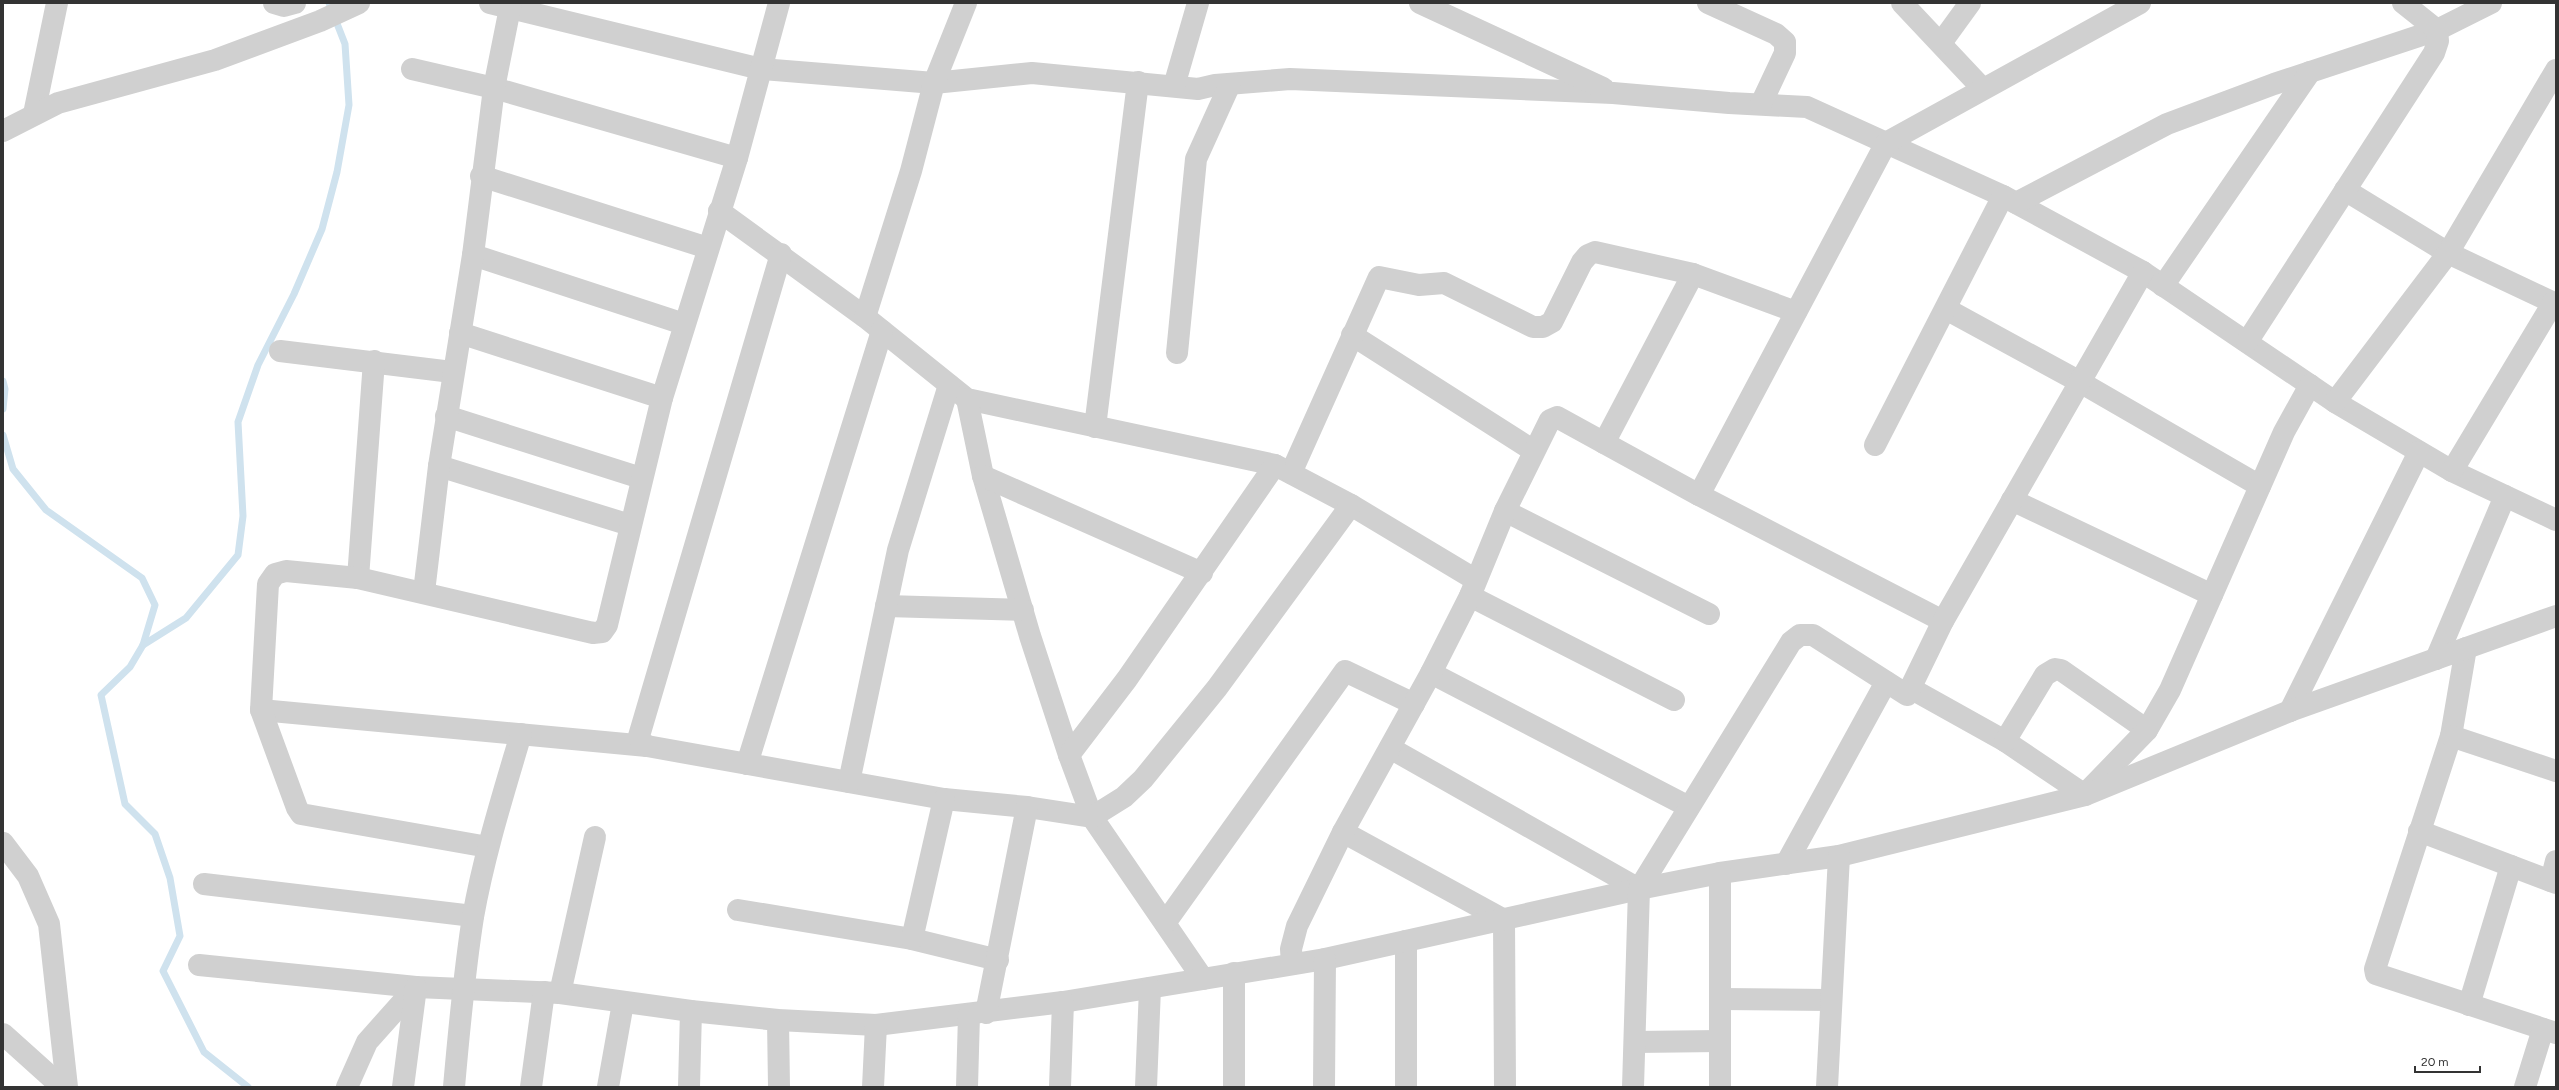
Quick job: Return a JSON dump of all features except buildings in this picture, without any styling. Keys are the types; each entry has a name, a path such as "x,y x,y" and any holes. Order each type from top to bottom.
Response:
{"street":[{"path":"34,114 57,3"},
{"path":"274,3 284,6 295,3"},
{"path":"488,847 301,814 297,808 261,710 268,584 275,574 286,571 358,578 424,592 592,633 602,632 607,625 662,398 719,211 737,158 779,3"},
{"path":"865,317 911,170 934,83 966,3"},
{"path":"1174,86 1198,3"},
{"path":"1420,3 1613,93"},
{"path":"1708,3 1776,34 1785,42 1785,53 1761,104"},
{"path":"1902,3 1982,88"},
{"path":"1940,43 1970,3"},
{"path":"1699,495 1886,143 1982,88 2140,3"},
{"path":"2247,342 2434,53 2438,41 2437,30 2403,3"},
{"path":"1875,445 1946,309 2010,200 2167,124 2310,72 2437,30 2491,3"},
{"path":"3,131 58,103 215,60 320,21 357,4"},
{"path":"424,592 438,466 452,372 473,255 481,176 494,88 503,4 761,69 934,83 1032,73 1138,82 1198,89 1230,84 1290,79 1613,93 1807,107 2010,200 2143,272 2335,402 2452,471 2556,520"},
{"path":"412,68 494,88 737,158"},
{"path":"2335,402 2448,253 2556,70"},
{"path":"2163,286 2310,72"},
{"path":"1095,427 1138,82"},
{"path":"1177,352 1196,159 1230,84"},
{"path":"481,176 708,248"},
{"path":"2344,190 2448,253 2555,304 2452,471"},
{"path":"719,211 781,254 865,317 967,399 1283,469 1351,505 1473,588 1674,700"},
{"path":"1068,755 1127,679 1202,573 1283,469 1352,336 1376,280 1383,276 1419,285 1444,283 1533,327 1543,327 1552,322 1582,262 1588,255 1595,252 1693,274 1796,312"},
{"path":"647,746 641,742 639,736 781,254"},
{"path":"473,255 684,324"},
{"path":"1633,1087 1639,889 1791,642 1800,635 1813,635 1907,694 1943,621 2143,272"},
{"path":"1604,443 1693,274"},
{"path":"1946,309 2080,382 2260,486"},
{"path":"747,764 882,331"},
{"path":"460,333 662,398"},
{"path":"1352,336 1534,451"},
{"path":"280,351 374,361 452,372"},
{"path":"358,578 374,361"},
{"path":"849,782 898,550 948,385"},
{"path":"2085,795 2147,730 2170,690 2284,432 2310,385"},
{"path":"967,399 984,476 1023,610 1068,755 1092,817 1203,979"},
{"path":"446,416 642,478"},
{"path":"1292,964 1291,949 1297,926 1343,832 1431,673 1473,588 1505,511 1546,425 1550,420 1557,417 1699,495 1943,621"},
{"path":"2290,712 2419,452"},
{"path":"438,466 630,525"},
{"path":"984,476 1202,573"},
{"path":"2436,659 2505,496"},
{"path":"2012,500 2212,595"},
{"path":"261,710 647,746 944,798 1027,807 1092,817 1124,797 1143,779 1216,688 1351,505"},
{"path":"1505,511 1709,614"},
{"path":"886,606 1023,610"},
{"path":"199,965 462,991 552,992 623,1003 778,1020 876,1025 978,1014 1063,1002 1325,959 1639,889 1720,873 1839,856 2085,795 2290,712 2556,616"},
{"path":"2466,648 2451,736 2375,969 2376,974 2550,1031 2525,1087"},
{"path":"2005,741 2046,675 2054,669 2061,670 2147,730"},
{"path":"1164,923 1344,671 1414,704"},
{"path":"1431,673 1689,807"},
{"path":"1786,864 1886,682"},
{"path":"1910,688 2005,741 2085,795"},
{"path":"454,1087 462,991 473,916 488,847 521,734"},
{"path":"2451,736 2556,771"},
{"path":"1390,748 1639,889"},
{"path":"912,939 944,798"},
{"path":"967,1087 978,1014 998,960 1027,807"},
{"path":"2419,831 2511,866 2554,875"},
{"path":"1343,832 1504,920"},
{"path":"531,1087 552,992 595,837"},
{"path":"3,843 28,876 49,924 67,1087"},
{"path":"1827,1087 1830,1000 1839,856"},
{"path":"2469,1005 2511,866"},
{"path":"1720,873 1720,1087"},
{"path":"204,884 473,916"},
{"path":"738,910 912,939 998,960"},
{"path":"1504,920 1505,1087"},
{"path":"1406,941 1406,1087"},
{"path":"1324,1087 1325,959"},
{"path":"1234,973 1234,1087"},
{"path":"347,1087 367,1042 416,987"},
{"path":"403,1087 416,987"},
{"path":"1146,1087 1150,988"},
{"path":"1720,999 1830,1000"},
{"path":"1060,1087 1063,1002"},
{"path":"608,1087 623,1003"},
{"path":"689,1087 691,1011"},
{"path":"778,1020 779,1087"},
{"path":"873,1087 876,1025"},
{"path":"3,1034 62,1087"},
{"path":"1635,1042 1720,1041"}],"waterway":[{"path":"143,645 186,618 238,555 243,516 238,422 258,365 294,294 322,229 337,172 349,105 345,44 329,3"},
{"path":"3,381 5,389 3,409"},
{"path":"3,435 13,469 46,510 142,578 155,605 143,645 130,667 101,695 125,804 155,834 170,878 180,936 163,971 204,1052 248,1087"}]}
